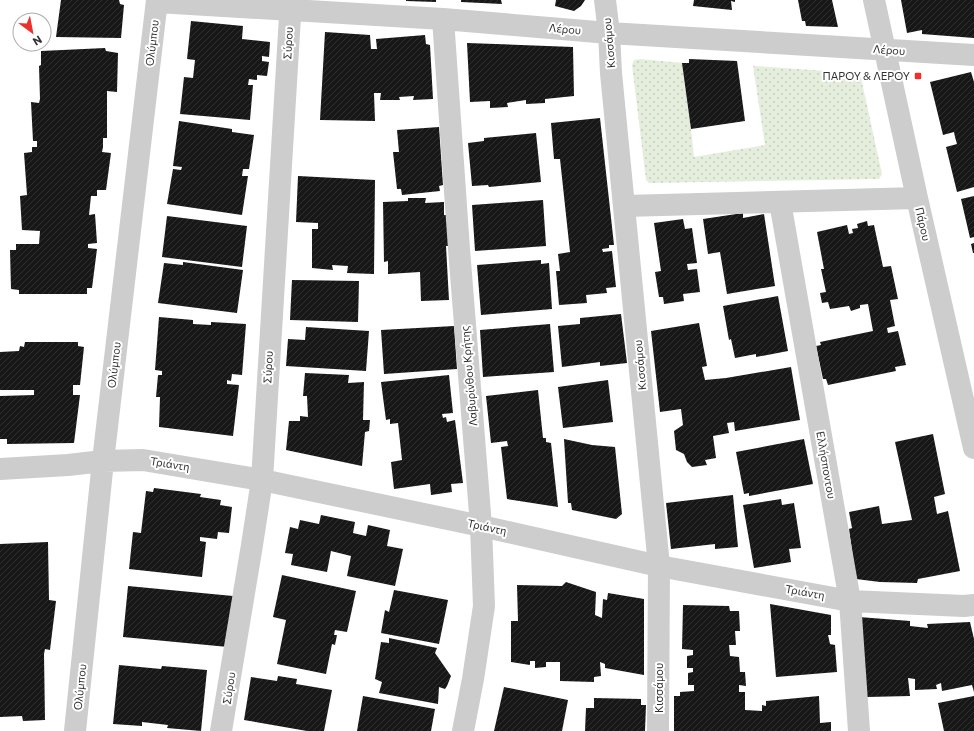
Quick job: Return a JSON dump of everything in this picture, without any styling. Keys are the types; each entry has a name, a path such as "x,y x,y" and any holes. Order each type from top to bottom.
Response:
{"street":[{"name":"Κισσάμου","path":"605,0 659,566 658,731"},
{"name":"Πάρου","path":"874,0 974,448"},
{"name":"Λέρου","path":"157,1 290,5 609,33 974,55"},
{"name":"Ολύμπου","path":"75,731 103,461 157,1"},
{"name":"Σύρου","path":"221,731 262,480 290,5"},
{"name":"Λαβυρίνθου Κρήτης","path":"443,19 459,249 481,526 484,606 464,731"},
{"path":"625,206 917,198"},
{"name":"Ελλήσποντου","path":"780,202 850,601 859,731"},
{"name":"Τριάντη","path":"0,469 68,465 103,461 143,460 262,480 481,526 659,566 850,601 964,606 974,605"}],"green space":[{"path":"640,59 682,63 694,157 765,145 753,66 855,73 861,78 882,174 879,179 649,183 646,180 632,65 634,60"}],"building":[{"path":"61,0 119,0 120,4 124,5 121,38 56,37"},
{"path":"436,0 436,2 406,1"},
{"path":"461,0 501,0 502,4 461,2"},
{"path":"556,0 585,0 581,6 574,11 555,6"},
{"path":"694,0 735,0 735,2 731,1 732,10 693,6"},
{"path":"798,0 832,0 838,27 806,26 805,21 802,21"},
{"path":"901,0 974,0 974,38 922,34 922,30 907,33"},
{"path":"191,21 243,26 242,39 270,42 269,57 262,56 262,61 269,62 267,76 257,75 257,80 249,79 248,85 253,85 250,120 180,114 184,77 193,78 195,60 187,59"},
{"path":"325,32 370,35 371,49 377,49 376,39 425,35 426,44 430,45 433,99 413,100 414,96 399,97 400,100 380,100 381,93 374,93 375,121 320,120"},
{"path":"467,43 573,47 574,96 545,99 545,103 526,104 526,100 507,103 508,107 490,108 490,101 470,102"},
{"path":"105,48 106,51 118,53 117,92 107,91 107,138 103,138 102,152 111,153 106,190 97,190 97,196 91,196 89,215 95,214 97,243 88,244 88,248 97,249 92,288 87,288 87,294 19,294 19,290 11,289 10,250 16,250 16,244 39,244 40,231 22,230 20,196 27,195 24,153 32,152 32,147 37,147 37,141 33,141 31,102 39,103 40,99 39,66 41,65 41,52 52,52 52,50"},
{"path":"689,59 737,61 745,121 691,129 682,63 689,63"},
{"path":"971,72 974,82 974,187 957,192 946,147 957,144 954,132 943,135 930,82"},
{"path":"600,118 614,245 609,245 609,248 602,249 603,252 612,251 616,287 606,288 607,293 586,295 587,303 559,305 556,271 560,271 558,254 570,252 560,159 554,159 551,123"},
{"path":"179,121 232,129 232,132 254,135 249,169 243,169 242,176 248,176 242,215 167,204 173,169 181,170 182,167 173,166"},
{"path":"439,127 443,185 439,186 440,191 402,195 401,189 397,189 393,152 399,152 397,130"},
{"path":"536,133 541,182 489,187 488,185 472,186 468,143 484,141 484,138"},
{"path":"298,176 375,180 374,274 347,273 348,266 332,265 333,270 312,268 312,229 318,229 318,223 296,222"},
{"path":"974,196 974,237 970,238 961,199"},
{"path":"408,198 426,198 425,203 444,202 444,215 448,215 450,246 446,246 449,300 421,301 420,272 388,274 388,261 384,262 383,202 408,201"},
{"path":"543,200 546,246 475,251 472,205"},
{"path":"743,213 743,218 764,214 775,286 727,294 720,252 708,254 703,219"},
{"path":"167,216 247,226 242,267 162,257"},
{"path":"683,219 685,229 692,228 697,263 687,264 688,270 697,269 700,292 683,294 684,301 664,304 663,297 659,297 655,272 661,271 654,223"},
{"path":"867,221 868,226 874,225 883,267 891,266 898,299 890,300 895,326 887,328 888,333 898,331 906,365 895,367 896,371 828,385 826,379 823,379 816,346 821,345 820,342 873,331 868,304 860,305 860,308 851,311 849,306 830,309 828,302 822,303 820,293 826,292 821,269 824,269 817,232 847,225 849,234 853,233 852,229 858,228 857,224"},
{"path":"974,243 974,253 973,253 971,244"},
{"path":"541,260 541,264 549,263 552,309 481,315 477,265"},
{"path":"183,262 243,270 237,313 158,303 164,263 183,265"},
{"path":"292,280 359,281 358,322 290,320"},
{"path":"778,296 788,351 756,357 756,354 735,358 731,339 729,340 723,306"},
{"path":"621,314 627,363 600,366 600,362 562,367 558,326 580,324 580,318"},
{"path":"159,317 193,320 193,324 211,325 211,322 246,324 242,375 232,374 231,381 227,380 227,384 239,385 233,436 159,427 160,397 156,397 158,375 162,375 162,371 155,370"},
{"path":"699,323 707,366 702,367 705,380 791,367 800,420 735,431 734,422 727,423 729,433 713,436 716,458 705,460 707,465 692,467 687,462 684,454 676,450 674,431 683,425 681,409 660,412 651,331"},
{"path":"550,324 554,372 483,377 480,330"},
{"path":"454,326 457,369 384,374 381,330"},
{"path":"306,327 369,331 366,371 286,366 288,339 305,340"},
{"path":"25,342 78,342 78,346 84,347 80,385 73,385 73,395 80,395 74,443 7,444 7,439 0,439 0,396 34,395 34,390 0,390 0,352 19,351 20,346 24,347"},
{"path":"305,373 349,375 348,383 364,382 363,420 370,420 369,431 365,432 362,466 286,450 289,421 300,421 300,416 308,417 307,396 303,396"},
{"path":"449,375 453,413 442,414 443,418 446,417 447,422 455,420 463,483 451,484 452,492 431,495 430,484 394,489 391,462 402,460 398,423 390,424 390,419 386,420 381,382"},
{"path":"608,380 613,422 563,428 558,387"},
{"path":"538,390 543,438 546,438 546,442 551,443 558,507 507,499 501,447 508,446 507,441 491,443 486,396"},
{"path":"933,434 945,494 934,497 937,514 948,511 960,571 918,579 917,583 880,582 856,579 849,529 852,528 849,512 879,506 882,524 912,520 895,442"},
{"path":"564,439 592,445 615,447 622,514 616,519 572,510 571,503 568,503"},
{"path":"804,439 813,484 749,496 749,493 744,494 736,452"},
{"path":"154,488 201,494 200,497 221,500 220,505 232,507 229,533 218,532 217,539 200,537 200,541 206,542 202,577 129,569 133,532 141,533 146,491 153,492"},
{"path":"733,495 738,547 715,549 715,544 671,549 666,503"},
{"path":"781,499 782,505 794,503 801,548 789,549 791,562 754,568 743,505"},
{"path":"321,515 355,522 353,533 366,536 368,525 390,530 387,546 403,549 395,586 347,576 351,556 331,551 327,572 291,565 293,554 285,553 290,527 298,529 300,520 319,524"},
{"path":"48,542 49,600 56,601 50,650 45,649 44,654 45,720 23,721 22,716 0,717 0,544"},
{"path":"282,575 356,591 347,632 335,630 334,635 337,635 335,645 332,644 326,674 277,664 286,620 273,617"},
{"path":"566,582 596,592 595,615 602,618 603,599 607,600 608,593 644,599 644,675 605,668 605,664 600,662 601,676 594,677 594,682 560,681 560,662 546,662 546,667 535,668 535,661 530,661 530,665 511,662 511,621 518,621 517,585 562,586"},
{"path":"128,586 233,596 228,647 123,637"},
{"path":"394,590 448,600 439,644 381,633 385,610 389,612"},
{"path":"770,604 831,615 831,635 828,635 830,644 835,645 837,672 776,677"},
{"path":"683,605 729,606 730,611 739,611 740,631 735,631 736,645 729,645 730,656 739,657 740,672 745,672 746,686 739,685 739,692 745,692 745,710 762,711 762,705 766,706 766,701 819,696 820,723 831,722 831,731 674,731 674,696 680,696 680,692 694,691 694,685 688,685 688,673 693,672 693,668 687,668 687,656 693,655 693,650 682,649"},
{"path":"859,617 910,621 910,626 928,628 927,624 970,622 974,639 974,692 972,685 942,691 941,683 936,685 937,689 915,690 915,679 908,678 910,696 867,697"},
{"path":"389,638 437,648 435,653 451,676 445,689 439,687 438,704 379,693 382,682 375,679 381,642 389,643"},
{"path":"119,665 161,669 162,666 207,670 201,731 167,728 168,725 142,722 142,726 113,724"},
{"path":"278,676 297,679 296,684 332,690 324,731 307,731 244,720 251,677 277,681"},
{"path":"504,687 568,700 562,731 494,731"},
{"path":"363,696 435,709 431,731 357,731"},
{"path":"974,696 974,731 944,731 938,703"},
{"path":"594,698 641,699 641,705 646,705 645,731 585,731 586,708 594,708"}],"place":[{"name":"ΠΑΡΟΥ & ΛΕΡΟΥ","path":"918,76"}]}
